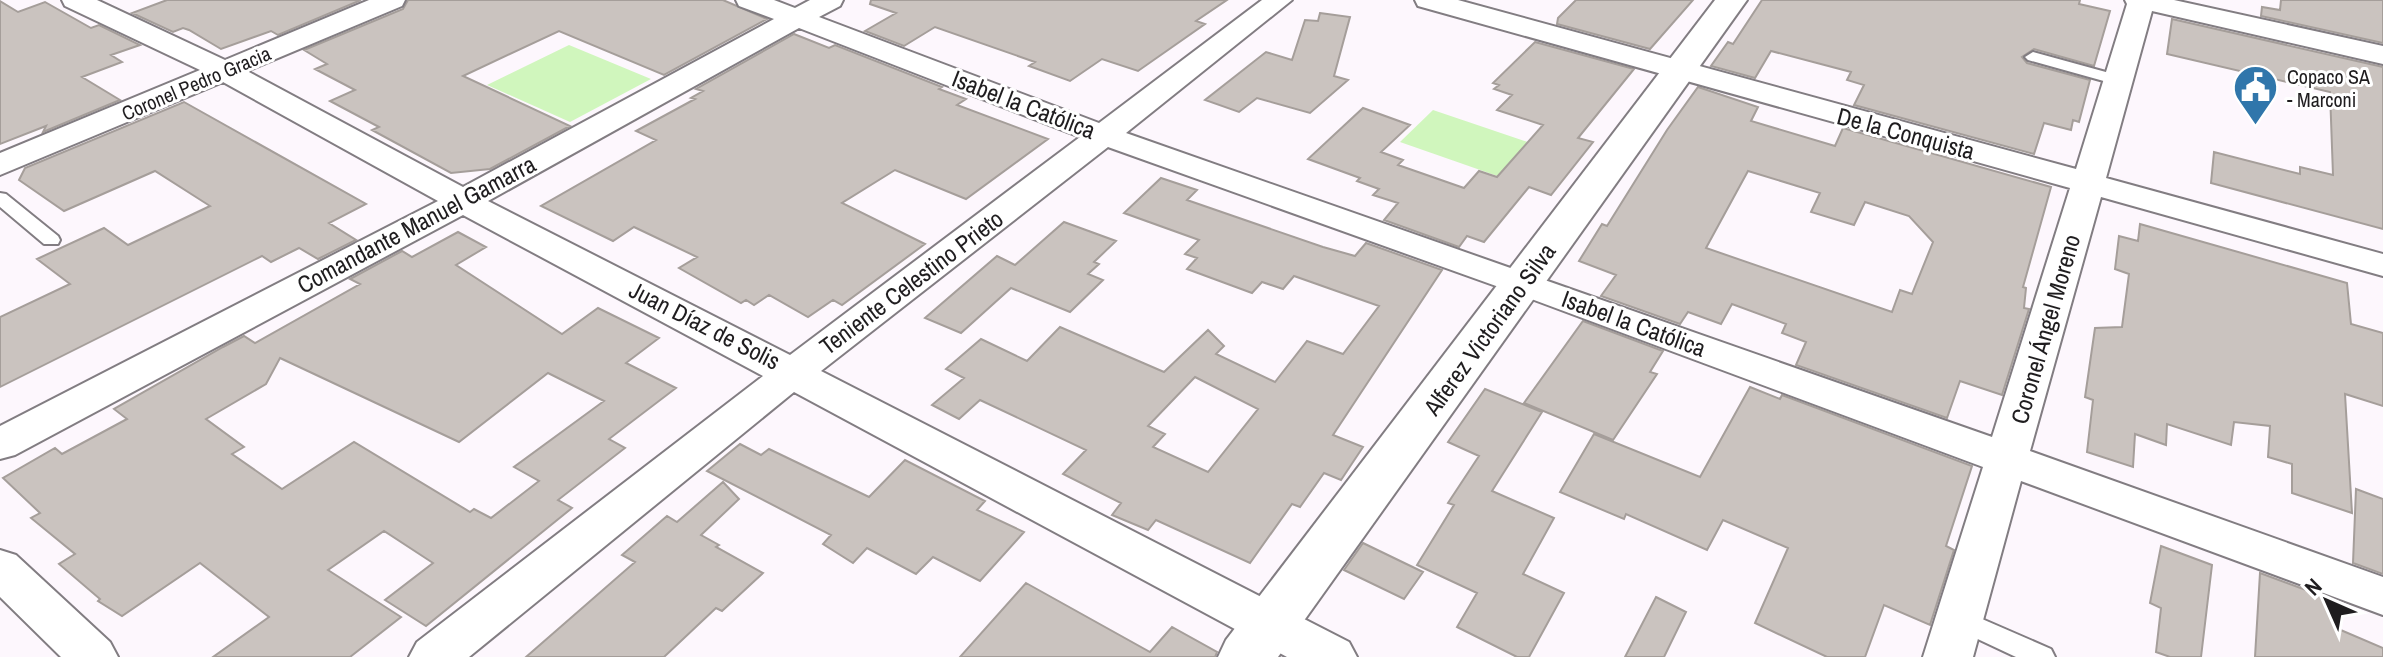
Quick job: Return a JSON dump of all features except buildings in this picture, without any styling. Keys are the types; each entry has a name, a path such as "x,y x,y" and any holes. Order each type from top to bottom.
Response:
{"street":[{"name":"Juan Díaz de Solis","path":"75,0 225,71 463,201 794,372 1258,641 1332,657"},
{"name":"Coronel Pedro Gracia","path":"0,165 392,0"},
{"name":"Isabel la Católica","path":"749,0 1103,135 1523,283 2383,596"},
{"name":"Comandante Manuel Gamarra","path":"0,444 463,201 830,0"},
{"name":"Teniente Celestino Prieto","path":"434,657 794,372 1279,0"},
{"name":"De la Conquista","path":"1428,0 2383,265"},
{"name":"Alferez Victoriano Silva","path":"1258,641 1731,0"},
{"path":"2140,0 2383,55"},
{"name":"Coronel Ángel Moreno","path":"1948,657 2140,0"},
{"path":"0,568 93,657"}],"lane":[{"path":"2033,57 2118,80"},
{"path":"0,198 51,240"},
{"path":"1959,619 2042,657"}],"green space":[{"path":"569,45 651,79 570,122 487,85"},
{"path":"1433,110 1569,156 1540,191 1400,142"}],"place":[{"name":"Copaco SA - Marconi","path":"2256,126"}]}
